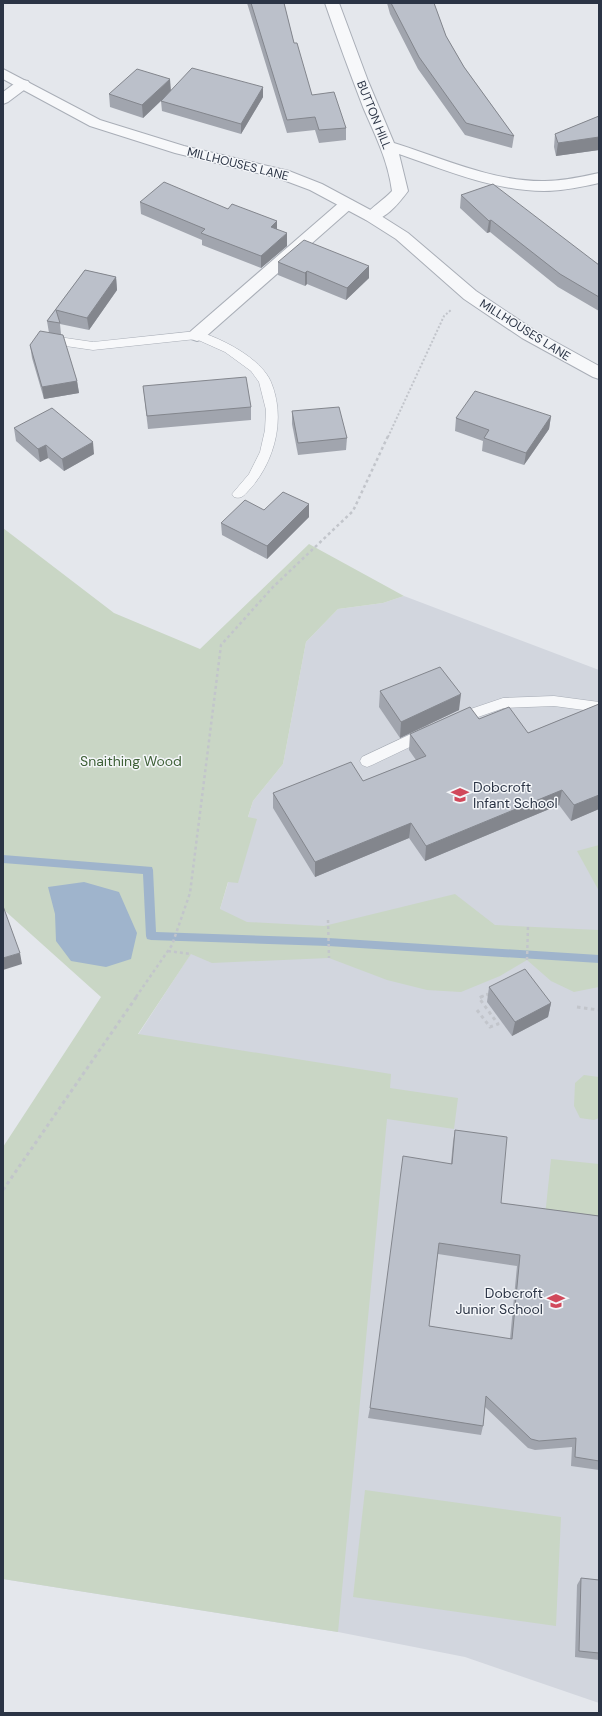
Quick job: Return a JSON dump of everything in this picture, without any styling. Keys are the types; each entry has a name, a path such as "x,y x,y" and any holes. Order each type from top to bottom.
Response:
{"street":[{"name":"BUTTON HILL","path":"332,3 351,58 386,145 399,182 400,191 391,202 372,217"},
{"name":"MILLHOUSES LANE","path":"3,73 95,123 180,150 283,174 316,187 372,217 402,236 470,295 528,334 599,373"},
{"path":"3,99 23,84"},
{"path":"386,145 454,167 509,182 536,186 559,185 599,178"},
{"path":"197,335 347,204"}],"lane":[{"path":"39,338 93,346 197,335 229,349 256,368 266,382 272,410 271,430 266,452 254,476 238,494"},
{"path":"367,761 464,716 503,703 554,701 599,707"}],"path":[{"path":"3,1190 172,945 190,893 221,645 273,587 352,511 444,316 470,295"},
{"path":"328,920 329,958"},
{"path":"527,960 528,926"},
{"path":"168,951 191,954"},
{"path":"477,1010 490,1027 498,1024 479,998 492,991"},
{"path":"487,994 491,999"},
{"path":"578,1007 599,1010"}],"shaded area":[{"path":"404,596 599,670 599,1703 465,1657 338,1632 3,1579 3,1242 220,909 253,801 283,764 306,642 338,609 383,603"}],"green space":[{"name":"Snaithing Wood","path":"3,528 114,613 200,649 309,544 404,596 383,603 338,609 306,642 283,764 253,801 248,817 257,819 238,883 228,882 220,909 247,922 324,926 455,894 495,925 599,930 599,987 574,992 551,981 527,960 500,976 461,992 427,990 387,980 329,958 212,963 191,954 138,1034 391,1074 390,1088 458,1098 454,1129 387,1119 338,1632 3,1579 3,1147 101,997 3,909"},
{"path":"599,845 599,891 577,851"},
{"path":"584,1075 599,1077 599,1118 594,1120 580,1118 574,1106 575,1083"},
{"path":"551,1159 599,1164 599,1224 545,1216"},
{"path":"365,1490 561,1517 556,1626 353,1597"}],"water":[{"path":"84,882 119,892 137,933 131,959 106,967 71,961 56,941 55,914 48,887"}],"building":[{"path":"251,3 284,3 294,43 297,43 312,95 334,92 346,128 319,130 315,117 287,120"},
{"path":"391,3 434,3 446,36 464,67 514,136 466,123 419,57"},
{"path":"192,68 263,87 241,124 161,101"},
{"path":"137,69 170,79 142,105 109,94"},
{"path":"599,116 599,137 558,143 555,134"},
{"path":"164,182 228,209 232,204 277,221 271,227 287,233 261,256 201,233 205,229 140,202"},
{"path":"493,184 599,265 599,297 560,274 491,220 489,221 461,195"},
{"path":"304,240 369,266 347,288 307,271 305,273 278,262"},
{"path":"85,270 116,277 87,318 56,310 60,323 47,321"},
{"path":"40,331 63,335 77,381 42,387 30,345"},
{"path":"246,377 251,407 147,416 143,386"},
{"path":"475,391 551,416 526,453 484,438 489,430 456,418"},
{"path":"339,407 347,438 298,443 292,411"},
{"path":"52,408 93,442 62,459 46,445 38,449 14,428"},
{"path":"283,492 309,504 267,546 221,523 245,500 264,510"},
{"path":"440,667 461,694 401,722 380,691"},
{"name":"Dobcroft Infant School","path":"599,704 599,795 574,805 562,790 426,846 411,823 315,862 273,793 351,762 363,781 426,756 410,734 470,707 479,719 509,707 528,733"},
{"path":"3,906 20,953 3,958"},
{"path":"525,969 551,1003 515,1022 489,987"},
{"name":"Dobcroft Junior School","path":"455,1130 507,1137 501,1203 599,1216 599,1461 575,1457 576,1438 539,1441 531,1439 486,1396 483,1426 370,1408 403,1156 452,1164","holes":["439,1243 520,1255 512,1339 429,1326"]},
{"path":"581,1578 599,1580 599,1653 579,1651"}],"waterway":[{"path":"3,859 148,870 151,936 328,942 599,959"}],"place":[{"name":"Dobcroft Infant School","path":"460,795"},
{"name":"Dobcroft Junior School","path":"556,1301"}]}
